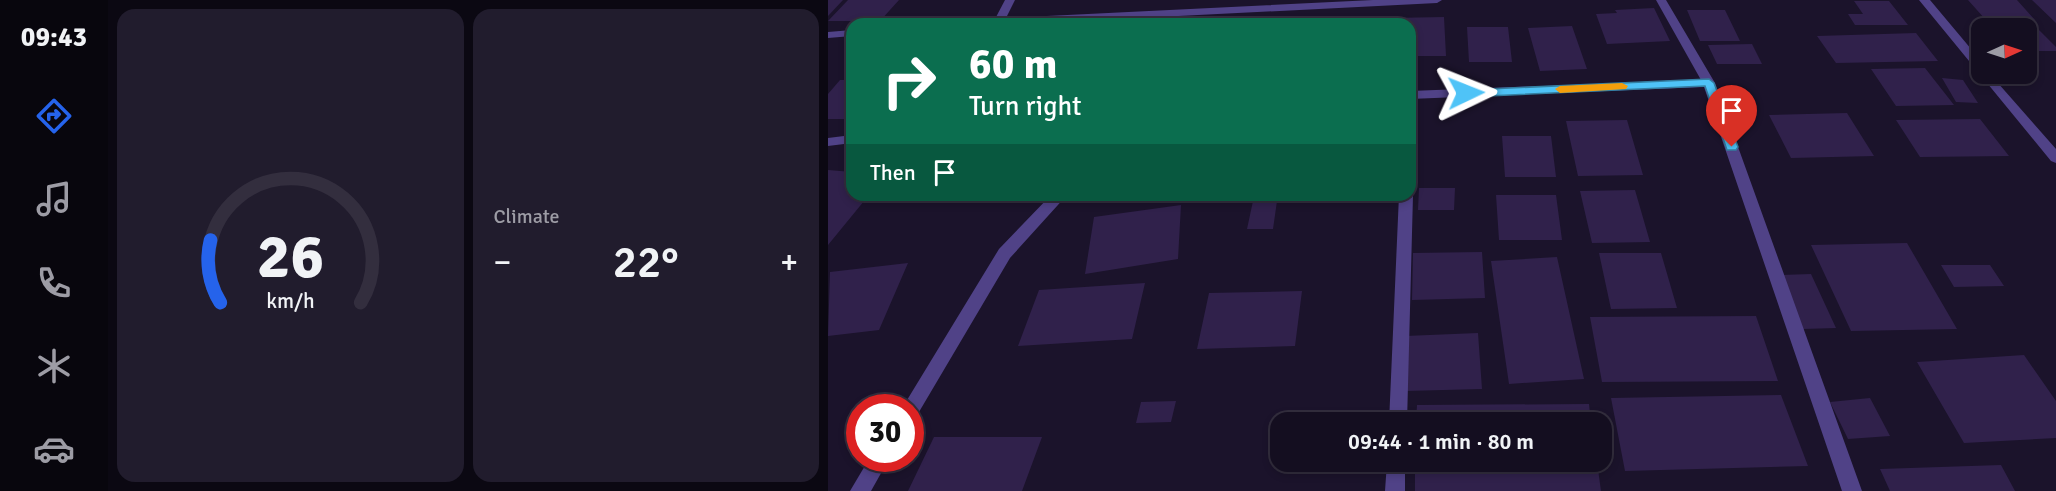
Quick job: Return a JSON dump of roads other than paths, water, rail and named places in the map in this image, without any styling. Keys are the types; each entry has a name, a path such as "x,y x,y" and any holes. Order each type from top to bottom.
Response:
{"street":[{"path":"1001,18 1010,0"},
{"path":"1171,13 1176,0"},
{"path":"1049,18 1437,0"},
{"path":"1661,0 1709,83 1852,491"},
{"path":"1924,0 1971,57"},
{"path":"828,34 846,33"},
{"path":"1416,95 1709,83"},
{"path":"1993,84 2056,158"},
{"path":"828,142 846,140"},
{"path":"921,394 998,262 1017,238 1054,201"},
{"path":"1398,412 1406,201"},
{"path":"860,491 872,472"},
{"path":"1395,491 1396,472"}]}
